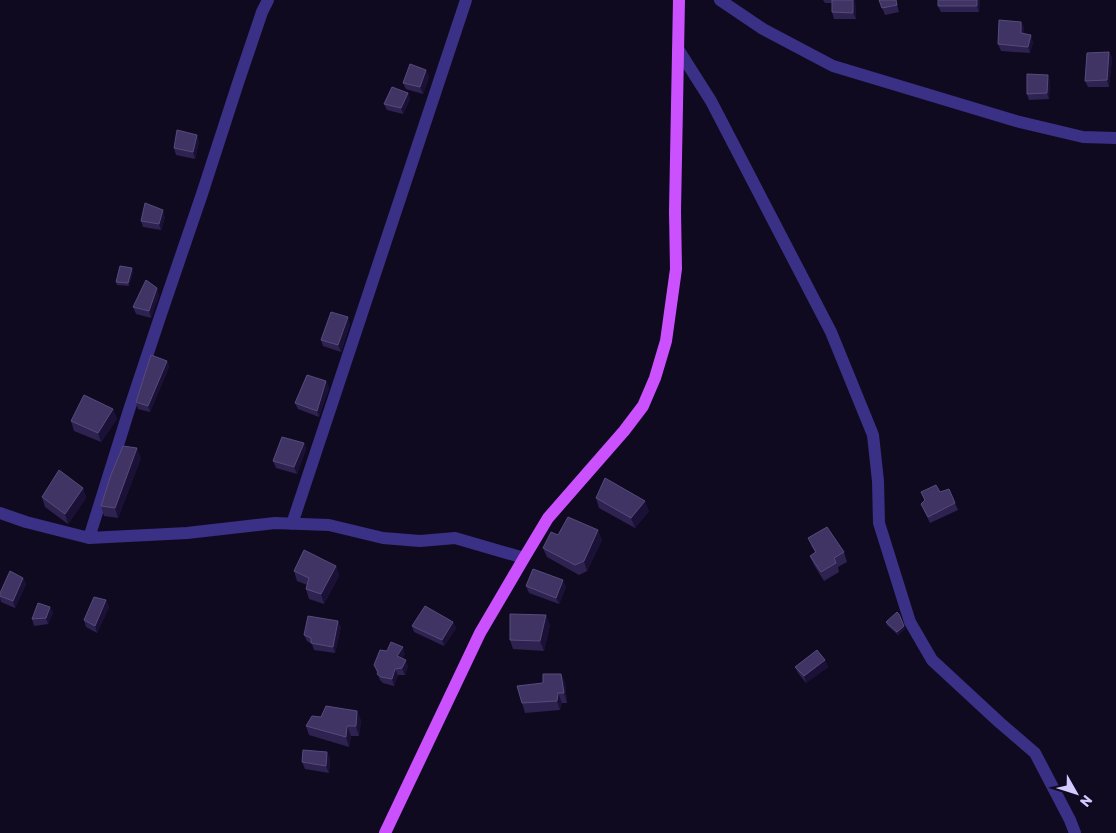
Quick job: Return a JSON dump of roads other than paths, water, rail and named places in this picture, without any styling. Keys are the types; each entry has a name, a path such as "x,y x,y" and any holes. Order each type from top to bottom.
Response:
{"main road":[{"path":"385,833 480,633 524,558 548,518 618,438 643,406 656,378 666,341 676,269 675,211 679,0"}],"street":[{"path":"89,538 160,314 259,21 268,0"},
{"path":"292,524 466,0"},
{"path":"720,0 763,29 833,66 1016,121 1083,137 1116,138"},
{"path":"678,49 711,101 831,332 873,435 878,481 879,523 910,622 932,660 1035,753 1075,833"},
{"path":"0,513 26,522 89,538 187,533 275,523 329,525 383,538 420,541 455,538 524,558"}]}
